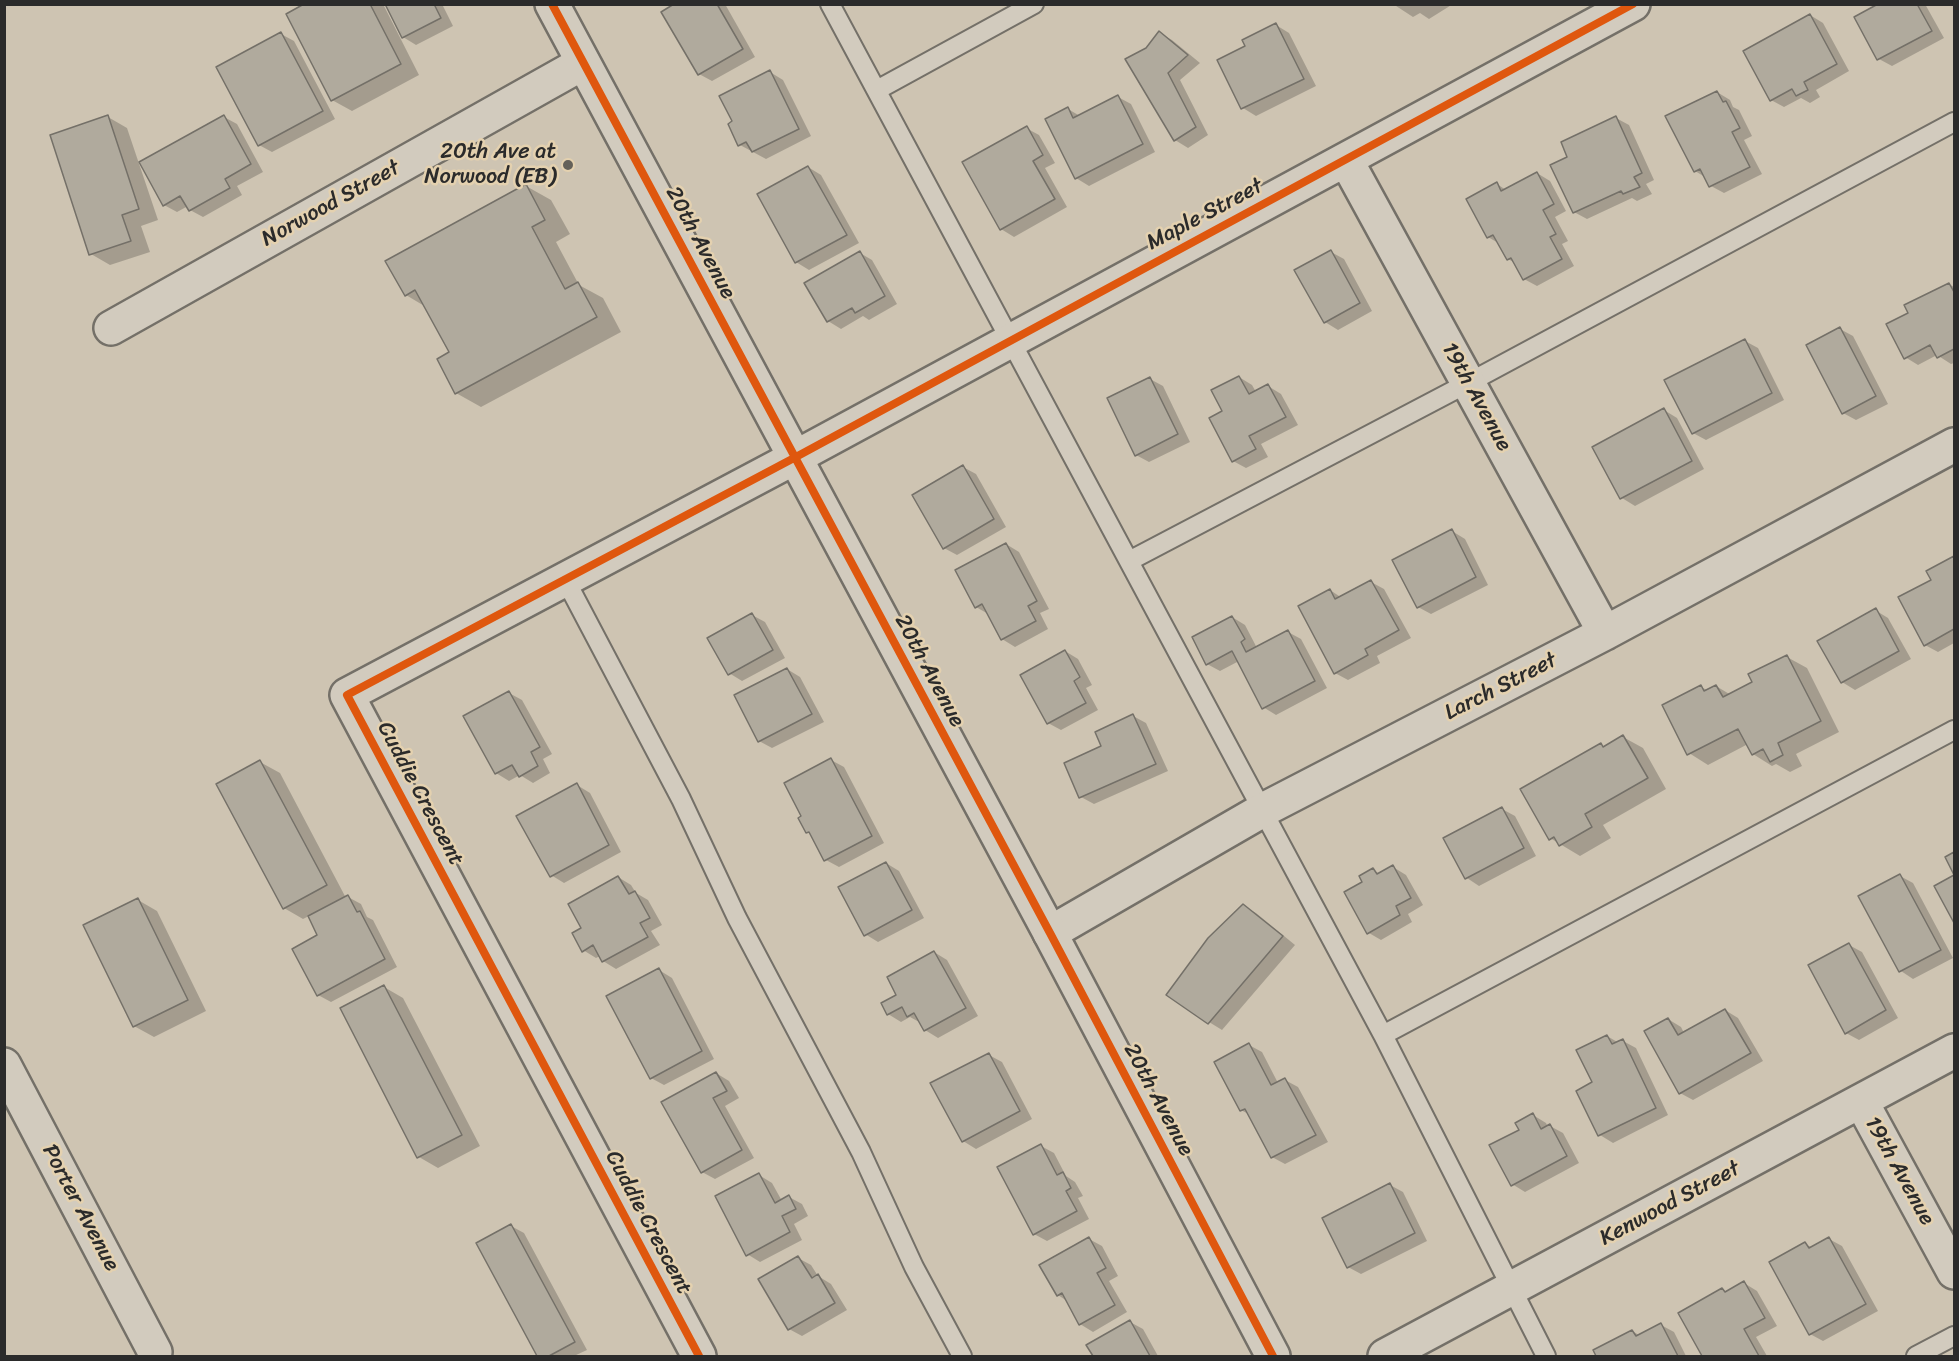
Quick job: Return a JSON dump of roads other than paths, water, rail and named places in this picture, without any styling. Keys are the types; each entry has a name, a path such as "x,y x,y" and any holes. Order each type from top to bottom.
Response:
{"street":[{"name":"20th Avenue","path":"552,4 1050,933 1273,1356"},
{"name":"Maple Street","path":"794,458 1633,4"},
{"name":"Norwood Street","path":"111,328 583,63"},
{"name":"19th Avenue","path":"1346,160 1605,633"},
{"name":"Larch Street","path":"1050,933 1263,810 1605,633 1954,445"},
{"name":"Cuddie Crescent","path":"699,1356 347,695 794,458"},
{"name":"Kenwood Street","path":"1385,1356 1954,1051"},
{"name":"Porter Avenue","path":"4,1065 155,1352"},
{"name":"19th Avenue","path":"1861,1101 1954,1272"}],"lane":[{"path":"830,4 1383,1035 1546,1356"},
{"path":"877,90 1034,4"},
{"path":"1129,561 1468,383 1954,122"},
{"path":"565,579 681,799 737,918 861,1152 914,1267 962,1356"},
{"path":"1383,1035 1954,730"},
{"path":"1916,1356 1954,1336"}],"place":[{"name":"20th Ave at Norwood (EB)","path":"568,165"}]}
